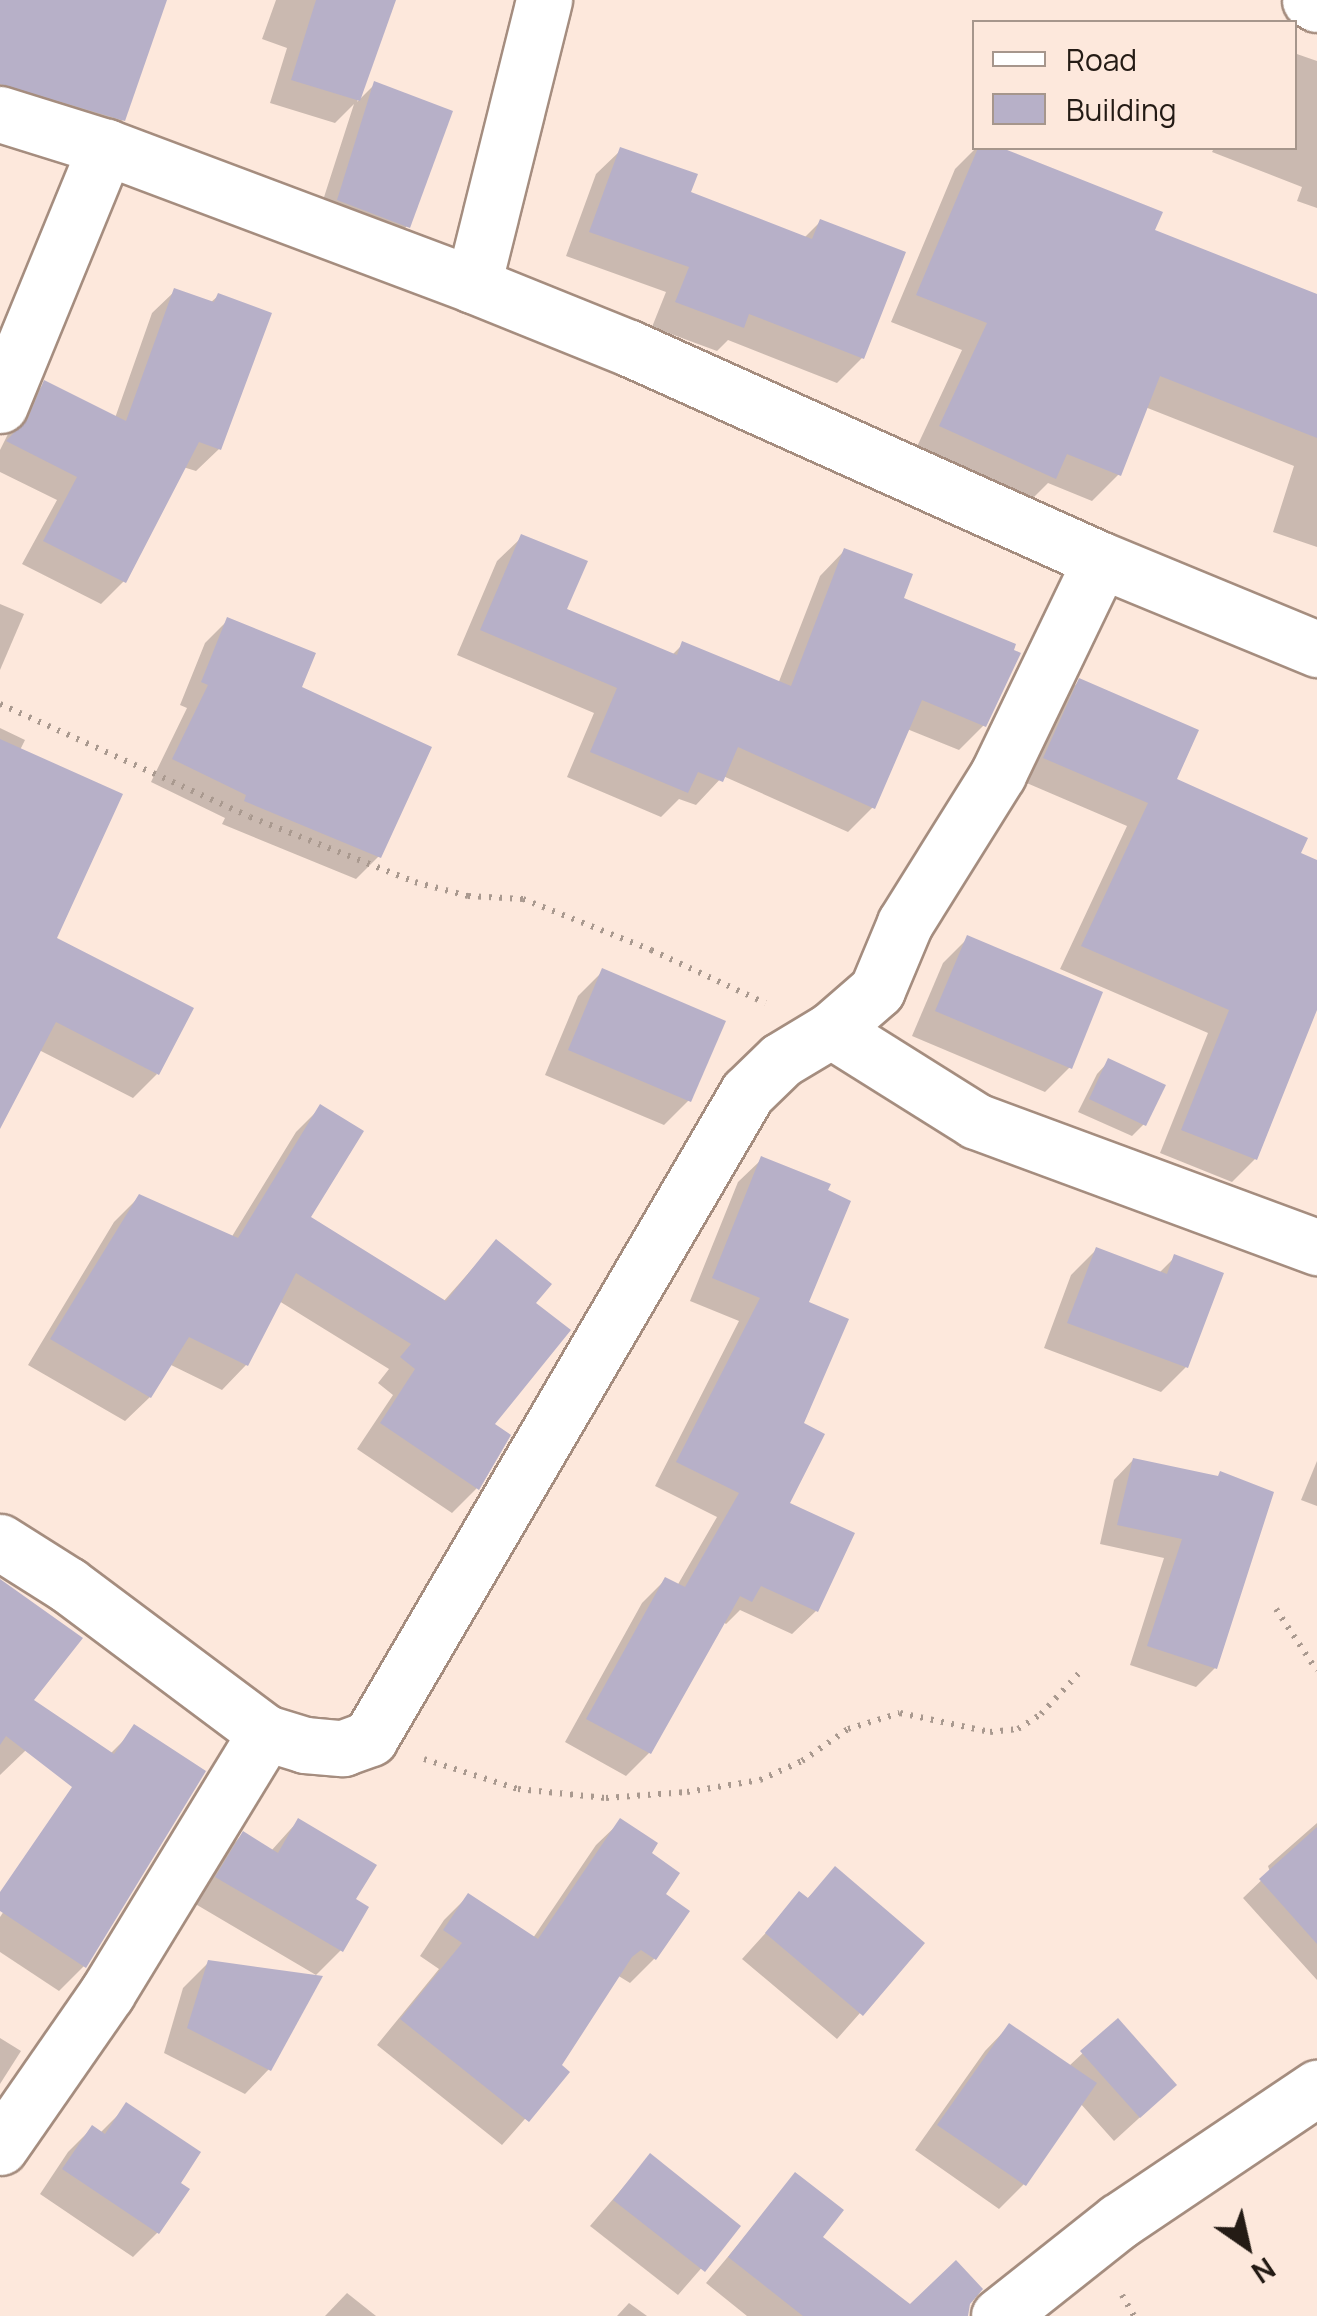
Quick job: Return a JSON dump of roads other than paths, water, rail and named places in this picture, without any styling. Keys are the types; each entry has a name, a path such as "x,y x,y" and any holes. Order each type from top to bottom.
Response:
{"street":[{"path":"473,285 544,0"},
{"path":"1310,0 1317,4"},
{"path":"0,114 106,147 630,348 1100,560 1317,649"},
{"path":"0,405 106,147"},
{"path":"0,1542 68,1585 266,1733 305,1745 342,1748 370,1738 717,1139 762,1076 831,1030 877,990 904,923 998,774 1100,560"},
{"path":"831,1030 976,1121 1102,1171 1317,1247"},
{"path":"0,2147 107,1992 266,1733"},
{"path":"999,2316 1119,2220 1317,2088"}]}
